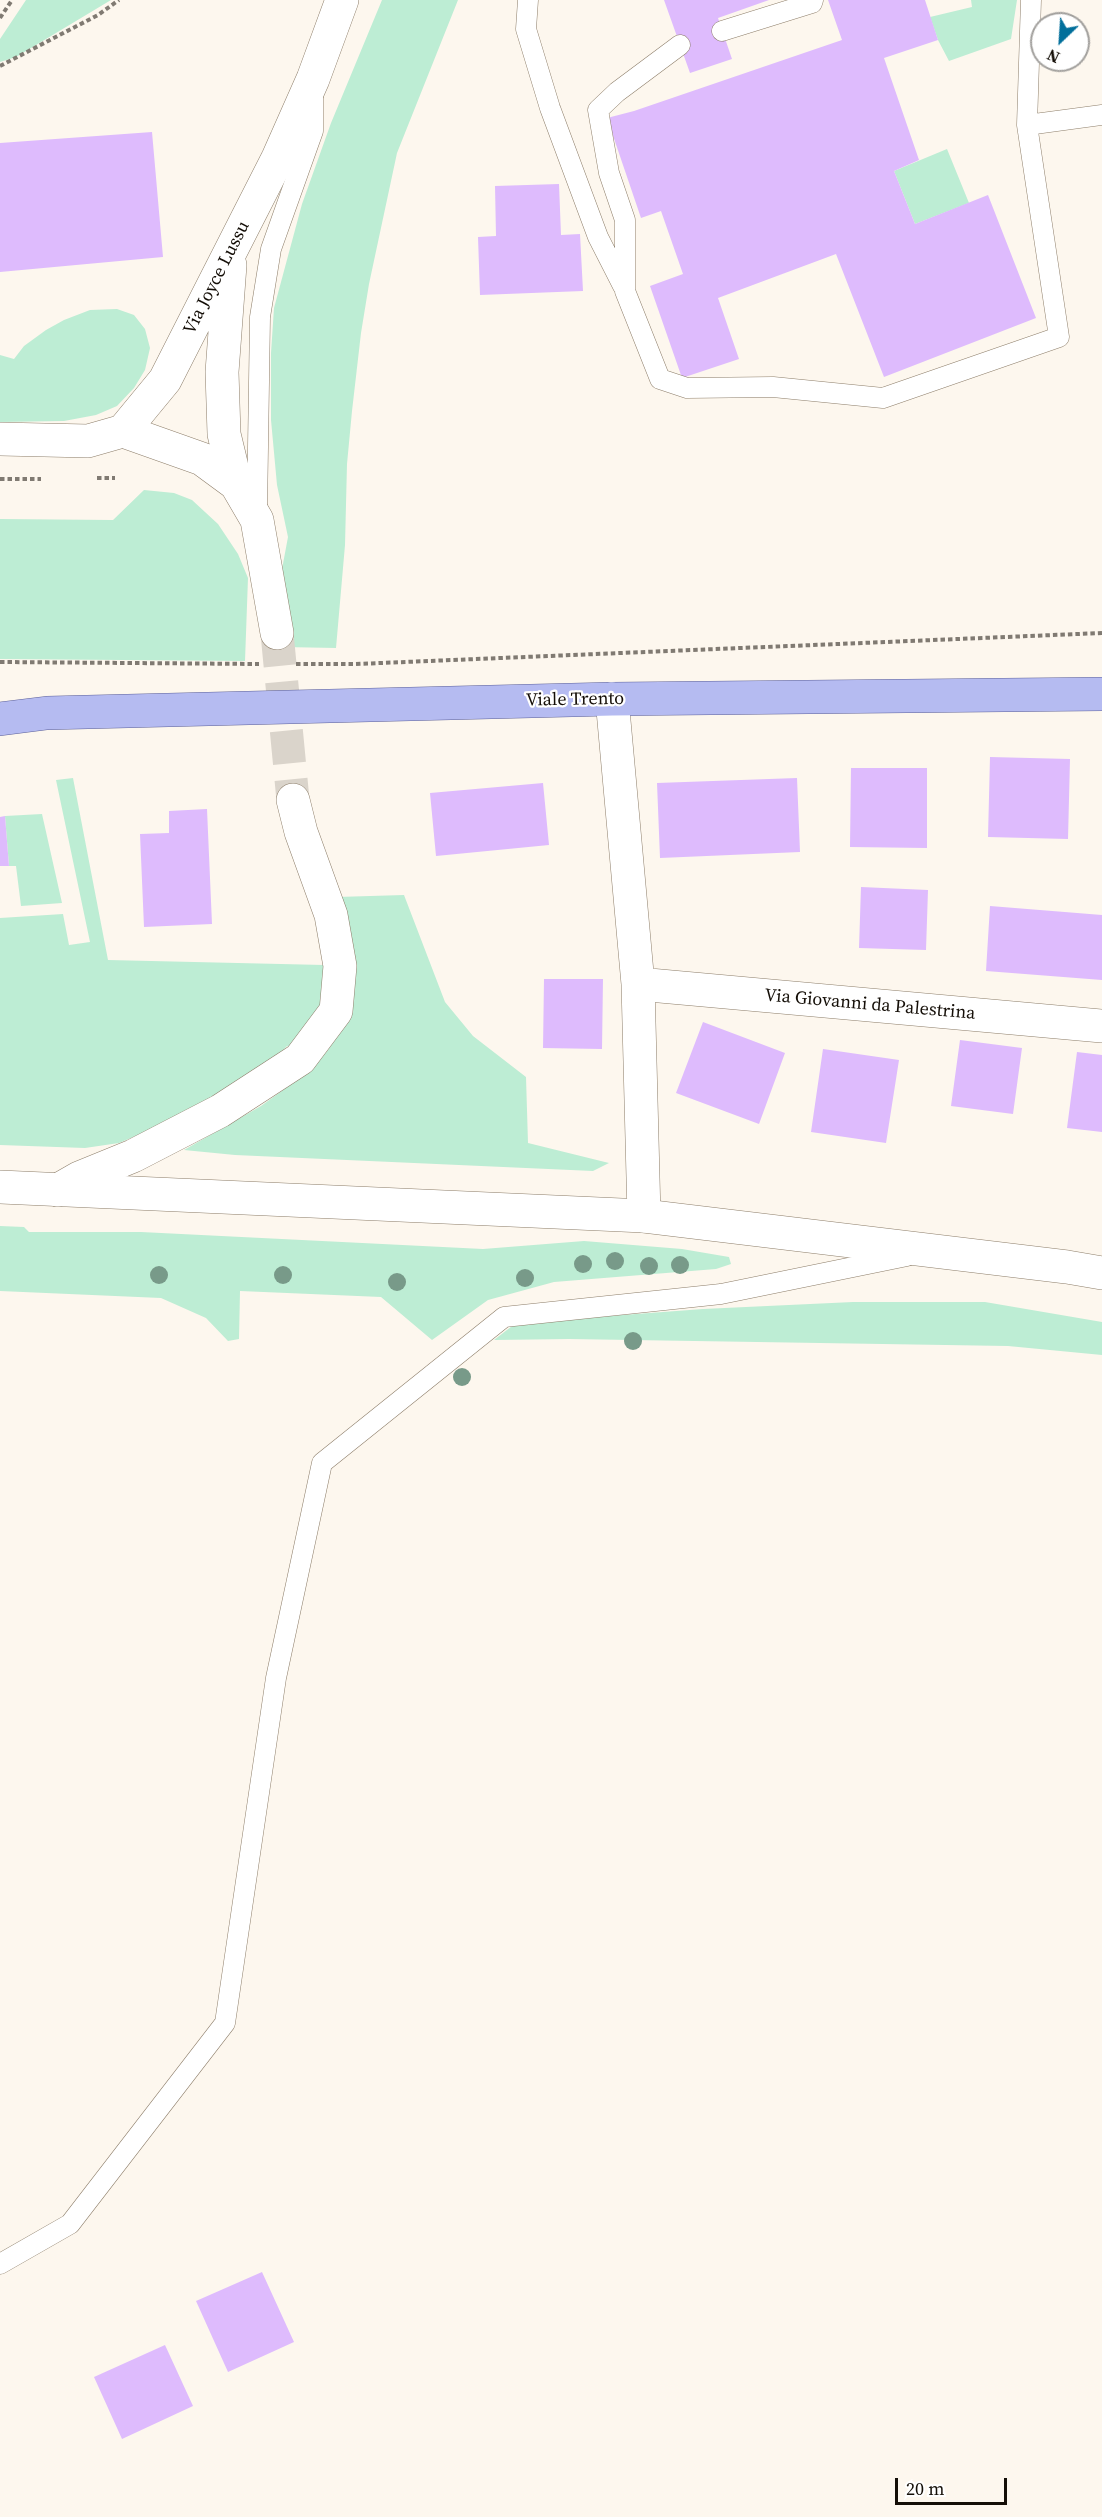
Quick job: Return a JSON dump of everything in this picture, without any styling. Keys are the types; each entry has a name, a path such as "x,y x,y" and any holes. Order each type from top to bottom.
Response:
{"main road":[{"name":"Viale Trento","path":"0,719 47,713 612,699 1102,694"},
{"name":"Viale Trento","path":"0,706 47,713"}],"street":[{"name":"Via Joyce Lussu","path":"123,431 165,380 231,251 278,158 313,79 342,0"},
{"path":"231,251 222,372 224,434 236,484 256,520 277,633"},
{"path":"0,439 88,441 123,431 202,459 236,484"},
{"path":"612,699 638,984 644,1216"},
{"path":"58,1190 79,1178 133,1156 220,1111 300,1059 336,1011 340,966 331,915 301,832 293,800"},
{"name":"Via Giovanni da Palestrina","path":"638,984 1102,1026"},
{"path":"0,1187 644,1216 933,1250 1102,1273"}],"lane":[{"path":"528,0 526,29 550,108 598,237 625,291 660,379 687,388 773,387 883,398 1059,337 1027,125 1031,0"},
{"path":"722,31 812,3 813,0"},
{"path":"625,291 625,220 609,173 598,110 617,92 680,45"},
{"path":"256,520 260,317 271,249 313,131 313,79"},
{"path":"1027,125 1102,115"},
{"path":"0,2264 70,2224 225,2023 276,1678 322,1463 504,1317 721,1294 933,1250"}],"path":[{"path":"0,18 12,0"},
{"path":"0,66 98,15 119,0"},
{"path":"287,664 356,664 1102,633"},
{"path":"0,663 264,664"}],"green space":[{"path":"26,0 111,0 16,57 0,62 0,39"},
{"path":"382,0 458,0 397,153 369,284 361,333 347,464 345,545 336,648 283,647 282,569 288,537 277,485 271,420 274,308 302,204 331,123"},
{"path":"971,0 1017,0 1011,39 949,61 930,17 972,7"},
{"path":"947,149 969,203 915,224 894,171"},
{"path":"117,309 134,315 145,329 150,348 145,370 134,388 117,406 96,415 64,421 0,422 0,355 14,359 24,346 64,320 90,310"},
{"path":"144,490 174,493 192,500 218,524 238,554 248,578 245,661 0,659 0,519 113,520"},
{"path":"73,778 108,960 324,965 323,997 315,1018 292,1048 287,1046 275,1059 200,1104 152,1129 119,1143 85,1148 0,1145 0,918 63,914 69,945 90,942 56,780"},
{"path":"42,814 62,903 21,906 16,866 9,866 5,816"},
{"path":"404,895 445,1002 473,1036 526,1077 528,1143 609,1163 593,1171 235,1155 184,1150 261,1106 312,1069 328,1050 348,1018 337,897"},
{"path":"0,1226 24,1227 29,1232 141,1232 483,1249 584,1241 682,1249 729,1257 731,1264 716,1269 554,1282 488,1300 432,1340 381,1297 240,1291 239,1339 228,1341 206,1318 161,1298 0,1291"},
{"path":"853,1302 985,1302 1102,1322 1102,1355 1008,1346 569,1339 494,1340 516,1323 703,1309"}],"building":[{"path":"664,0 769,0 718,18 732,59 690,73"},
{"path":"828,0 925,0 938,40 884,58 919,160 894,171 915,224 988,195 1036,318 884,377 836,254 718,298 739,359 682,378 650,286 683,274 661,211 641,218 607,118 634,111 842,40"},
{"path":"152,132 163,257 0,272 0,143"},
{"path":"559,184 561,235 580,234 583,291 480,295 478,237 496,236 495,186"},
{"path":"990,757 1070,759 1068,839 988,837"},
{"path":"851,768 927,768 927,848 850,847"},
{"path":"797,778 800,852 660,858 657,783"},
{"path":"543,783 549,845 436,856 430,793"},
{"path":"207,809 212,924 144,927 140,834 169,833 169,811"},
{"path":"5,816 9,866 0,866 0,817"},
{"path":"861,887 928,890 926,950 859,948"},
{"path":"990,906 1102,915 1102,980 986,971"},
{"path":"544,979 603,979 602,1049 543,1048"},
{"path":"703,1022 785,1053 759,1124 676,1093"},
{"path":"960,1040 1022,1048 1013,1114 951,1106"},
{"path":"823,1049 899,1060 886,1143 811,1132"},
{"path":"1077,1052 1102,1055 1102,1132 1067,1128"},
{"path":"262,2272 294,2342 228,2372 196,2301"},
{"path":"165,2345 193,2406 122,2439 94,2377"}],"tunnel":[{"path":"277,633 293,800"}]}
